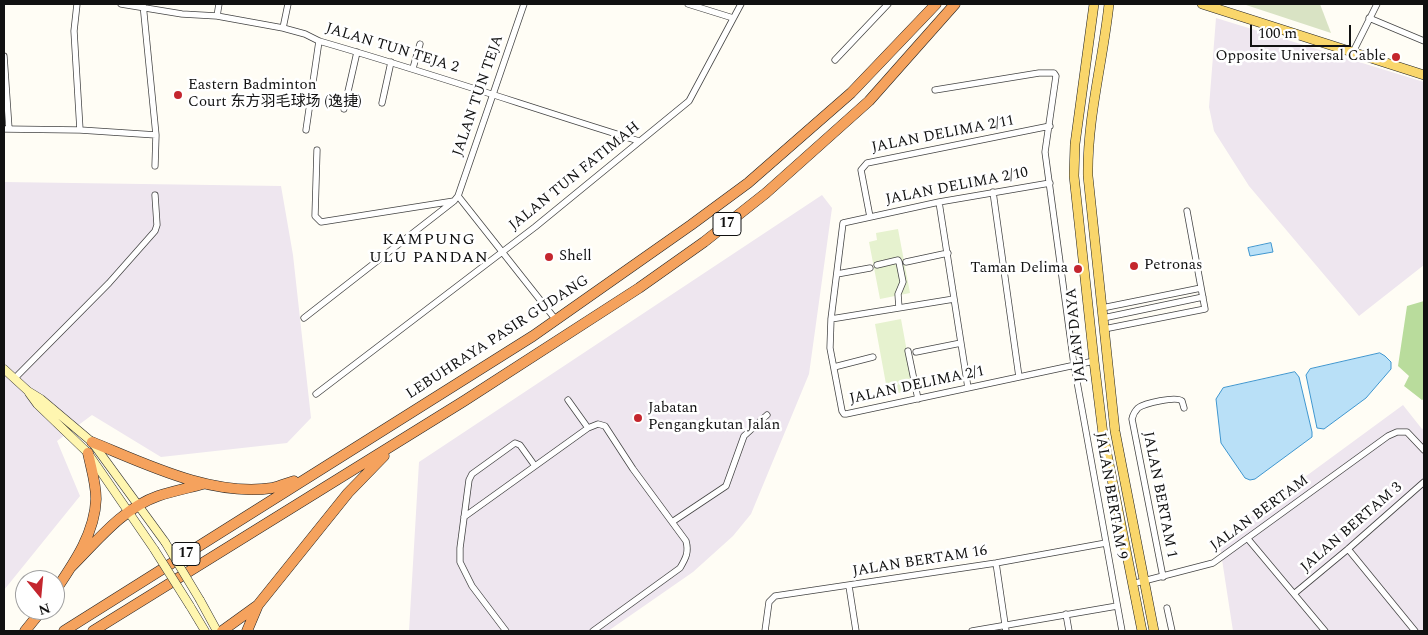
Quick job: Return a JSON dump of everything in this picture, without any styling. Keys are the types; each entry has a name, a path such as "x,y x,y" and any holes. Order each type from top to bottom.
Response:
{"highway":[{"name":"LEBUHRAYA PASIR GUDANG","path":"64,631 556,320 691,225 748,182 851,93 936,4"},
{"name":"17","path":"93,631 397,444 639,288 704,242 766,193 869,101 955,4"},
{"path":"92,442 167,473 204,484 247,489 273,488 307,477"},
{"path":"222,631 258,605 348,493 397,444"},
{"path":"65,576 91,527 94,513 95,485 88,453"},
{"path":"71,567 105,532 129,511 158,496 204,484"},
{"path":"247,631 258,605"},
{"path":"25,631 34,620"}],"main road":[{"name":"JALAN DAYA","path":"1094,4 1075,144 1074,176 1103,434 1142,631"},
{"name":"JALAN DAYA","path":"1109,4 1088,154 1088,176 1115,431 1154,631"},
{"path":"1202,4 1424,75"},
{"path":"1080,110 1086,83 1091,80 1093,82 1092,122"}],"street":[{"path":"77,4 74,38 80,130"},
{"name":"JALAN TUN TEJA 2","path":"121,4 182,14 217,16 283,28 639,141"},
{"path":"217,16 219,4"},
{"path":"283,28 288,4"},
{"name":"JALAN TUN TEJA","path":"456,199 524,4"},
{"path":"688,4 733,18"},
{"name":"JALAN TUN FATIMAH","path":"316,394 534,227 689,101 741,4"},
{"path":"835,60 888,4"},
{"path":"1352,52 1377,4"},
{"path":"142,6 156,134 155,166"},
{"path":"1369,18 1424,41"},
{"path":"306,130 319,41"},
{"path":"413,68 420,44"},
{"path":"344,110 357,52"},
{"path":"4,56 6,129 156,134"},
{"path":"382,103 392,62"},
{"name":"JALAN BERTAM 9","path":"935,90 1039,73 1054,73 1056,76 1045,152 1074,365 1122,631"},
{"name":"JALAN DELIMA 2/11","path":"870,217 861,170 866,163 1050,126"},
{"path":"317,150 315,216 321,222 456,199"},
{"name":"JALAN DELIMA 2/10","path":"870,217 939,202 1050,183"},
{"path":"993,192 1019,377"},
{"path":"14,378 109,283 155,232 157,225 155,195"},
{"path":"456,199 502,252 556,320"},
{"path":"304,318 456,199"},
{"path":"939,202 968,388"},
{"path":"1104,329 1205,309 1187,211"},
{"name":"JALAN DELIMA 2/1","path":"870,217 843,224 831,319 830,348 844,414 1094,361"},
{"path":"906,262 948,253"},
{"path":"877,265 895,260 899,261 903,282 898,294 899,308"},
{"path":"837,274 870,268"},
{"path":"1102,308 1201,288"},
{"path":"1103,318 1203,297"},
{"path":"831,319 954,299"},
{"path":"916,352 961,342"},
{"path":"908,351 918,399"},
{"path":"834,367 873,358"},
{"path":"4,369 28,391 42,399 92,442 166,542 217,631"},
{"path":"28,391 36,404 88,453 154,549 205,631"},
{"name":"JALAN BERTAM 1","path":"1163,577 1132,418 1135,412 1142,406 1175,398 1182,401 1184,408"},
{"path":"568,400 588,428"},
{"path":"672,522 726,486 744,436 767,415"},
{"path":"464,517 588,428 598,424 606,426 633,469 686,541 688,549 686,558 680,568 592,631"},
{"name":"JALAN BERTAM","path":"1132,584 1211,565 1396,432 1407,432 1424,450"},
{"path":"506,631 472,586 460,562 469,480 472,474 515,443 519,444 536,466"},
{"name":"JALAN BERTAM 3","path":"1295,593 1424,482"},
{"path":"1248,539 1325,631"},
{"name":"JALAN BERTAM 16","path":"765,631 769,602 775,596 996,563 1106,543"},
{"path":"1348,549 1415,631"},
{"path":"996,563 1005,628"},
{"path":"849,586 856,631"},
{"path":"972,631 1005,628 1066,614 1117,606"},
{"path":"1167,608 1172,631"},
{"path":"1066,614 1069,631"}],"shaded area":[{"path":"1216,18 1424,82 1424,265 1359,316 1249,186 1214,131 1209,107"},
{"path":"4,182 281,186 293,255 311,418 287,443 161,457 92,415 57,441 80,496 20,570 15,570 15,576 4,590"},
{"name":"Jabatan Pengangkutan Jalan","path":"822,195 832,208 809,374 751,514 733,536 693,572 608,631 409,631 419,462"},
{"path":"1403,405 1422,429 1424,428 1424,631 1233,631 1219,540"}],"green space":[{"path":"1243,4 1320,4 1331,33"},
{"path":"898,229 910,293 880,299 869,242 877,240 876,233"},
{"path":"1424,301 1424,399 1422,400 1404,386 1409,376 1398,366 1407,306"},
{"path":"901,319 914,390 888,395 875,324"}],"water":[{"path":"1271,243 1273,252 1250,256 1248,248"},
{"path":"1380,353 1391,362 1391,369 1366,398 1324,429 1317,428 1306,375 1310,369"},
{"path":"1295,372 1299,377 1312,437 1255,479 1245,478 1221,443 1216,399 1223,388"}],"place":[{"name":"Opposite Universal Cable","path":"1396,57"},
{"name":"Eastern Badminton Court 东方羽毛球场 (逸捷)","path":"178,95"},
{"name":"Shell","path":"549,257"},
{"name":"Petronas","path":"1134,266"},
{"name":"Taman Delima","path":"1078,269"},
{"name":"Jabatan Pengangkutan Jalan","path":"638,418"}],"district":[{"name":"KAMPUNG ULU PANDAN","path":"429,250"}]}
